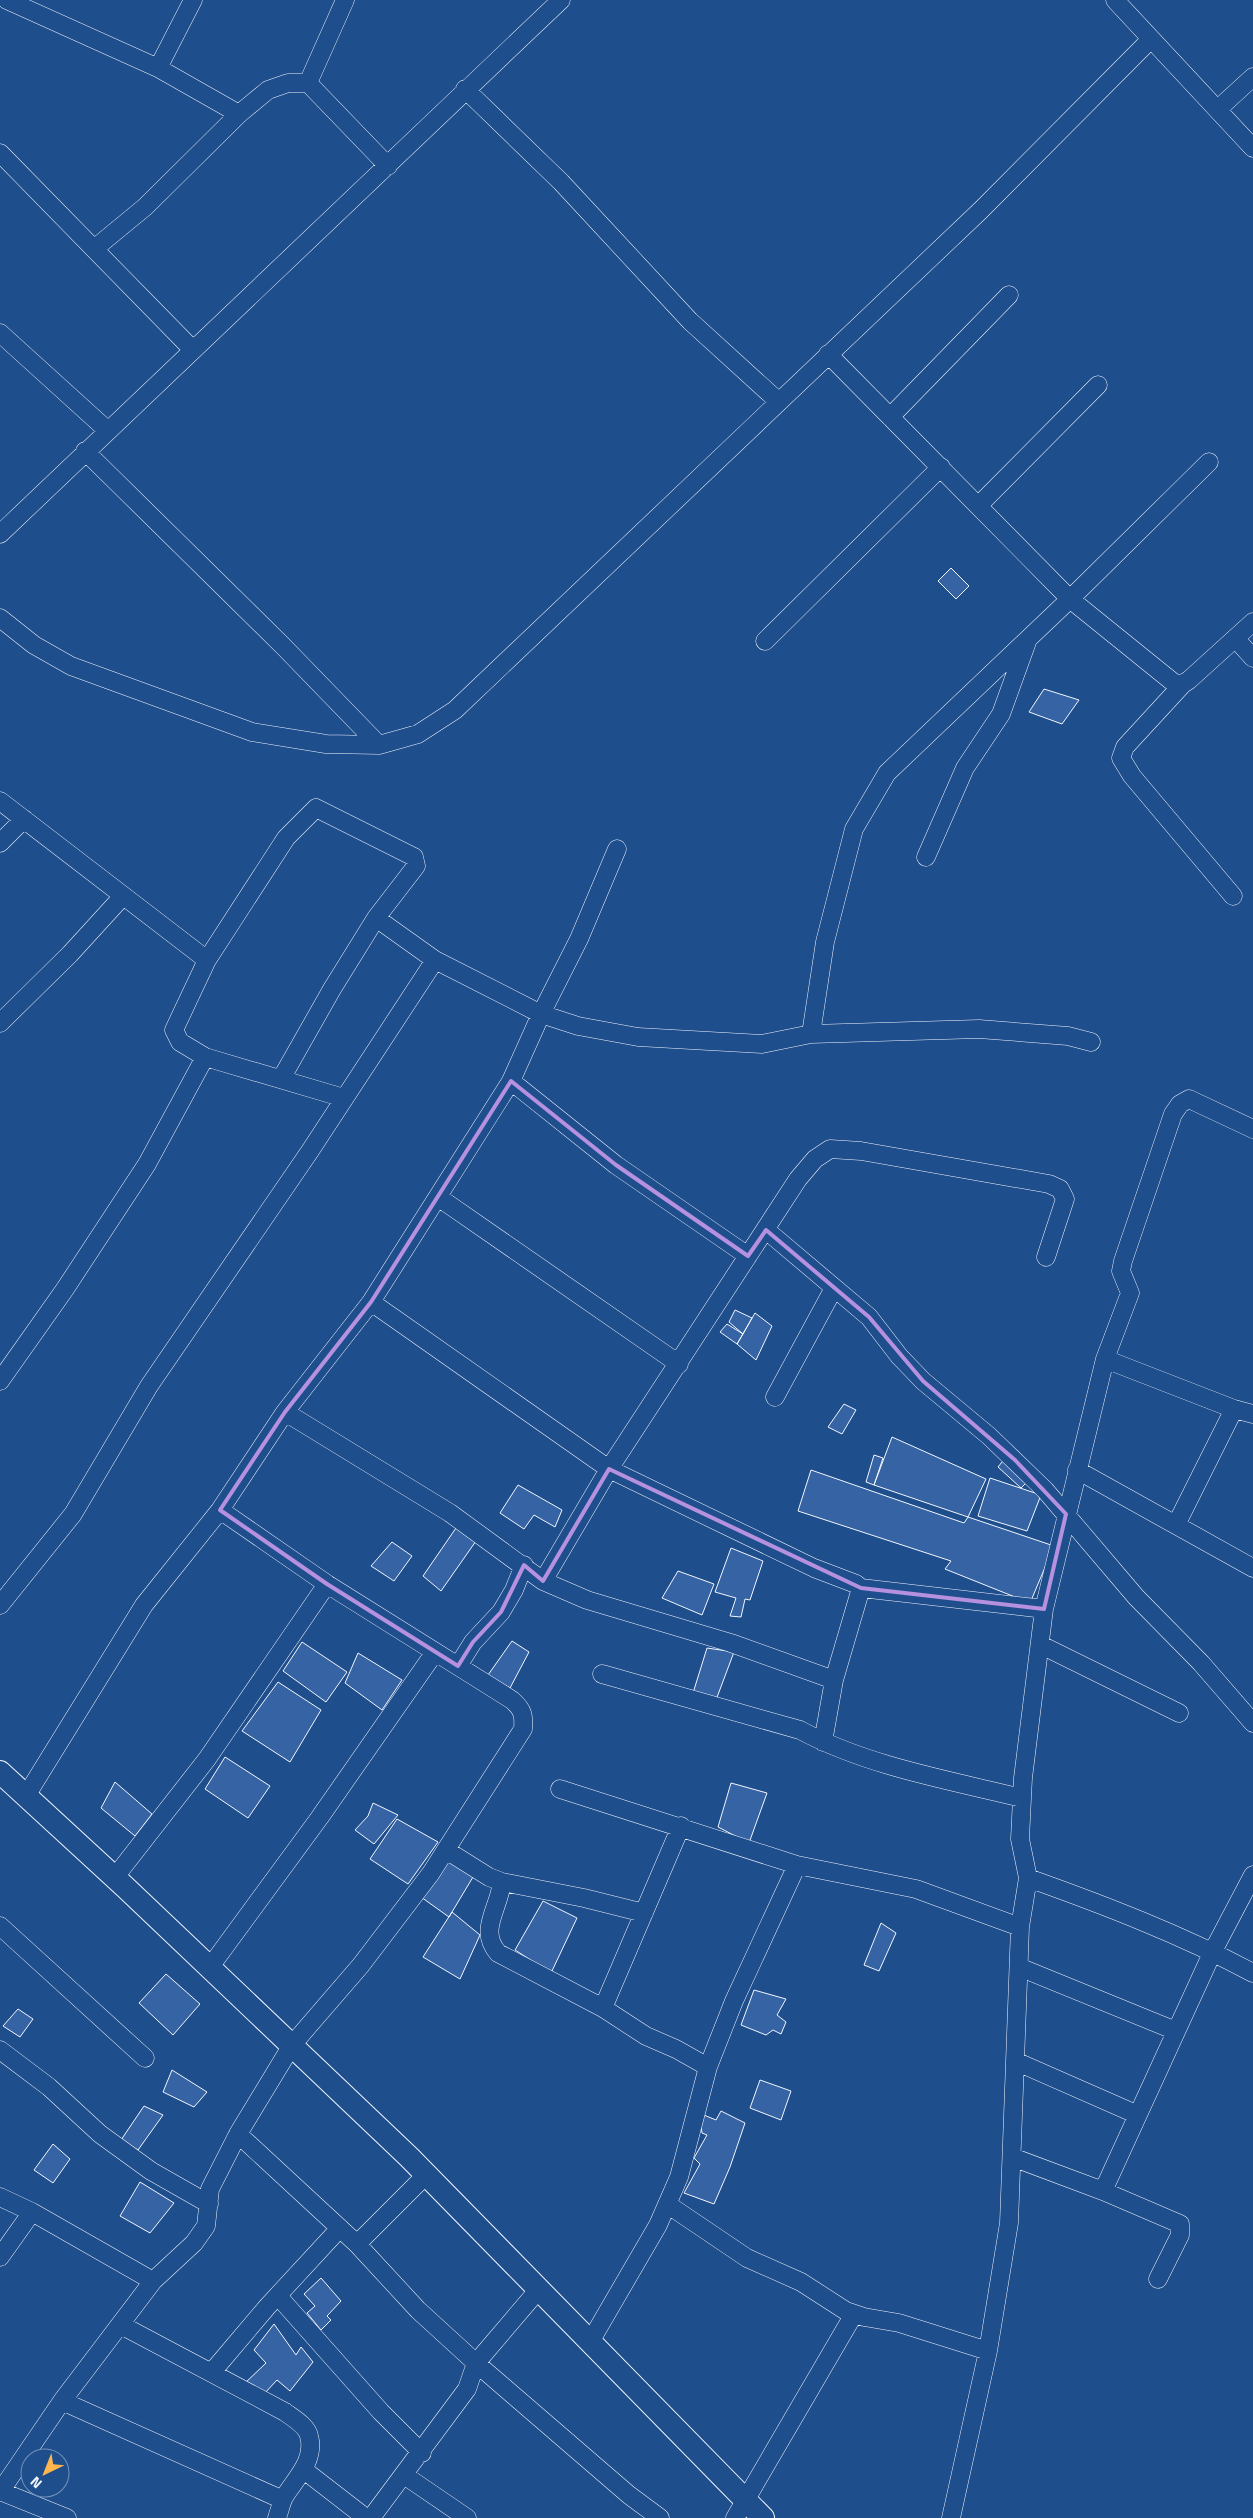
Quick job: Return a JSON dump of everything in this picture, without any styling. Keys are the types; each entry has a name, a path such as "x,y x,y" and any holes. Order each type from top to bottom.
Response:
{"street":[{"path":"8,0 158,68 239,114"},
{"path":"158,68 193,0"},
{"path":"308,83 345,0"},
{"path":"0,534 107,430 388,166 466,89 561,0"},
{"path":"1115,0 1253,148"},
{"path":"0,618 34,645 71,666 252,732 326,744 379,745 418,734 455,710 981,210 1151,39"},
{"path":"1218,109 1253,77"},
{"path":"94,250 145,208 239,114 268,90 288,83 308,83 388,166"},
{"path":"466,89 561,182 690,322 779,402"},
{"path":"0,153 193,350"},
{"path":"890,417 1009,295"},
{"path":"0,333 107,430"},
{"path":"828,354 980,505 1070,599 1165,677 1174,683 1183,684"},
{"path":"980,505 1098,385"},
{"path":"85,451 283,646 379,745"},
{"path":"811,1034 825,942 854,829 887,772 1070,599 1209,462"},
{"path":"765,641 941,467"},
{"path":"1233,896 1132,776 1121,758 1125,747 1183,684 1202,670 1253,622"},
{"path":"1235,638 1253,658"},
{"path":"926,857 965,768 1001,714 1028,639"},
{"path":"0,801 207,960"},
{"path":"281,1079 332,989 376,918 416,866 416,859 316,808 286,838 207,960 174,1030 180,1042 205,1057 344,1098"},
{"path":"0,843 24,819"},
{"path":"26,1796 144,1605 220,1510 286,1412 371,1302 438,1198 511,1081 541,1014 579,939 617,849"},
{"path":"0,1023 70,954 123,896"},
{"path":"376,918 435,960 541,1014 578,1026 638,1037 762,1044 811,1034 979,1030 1068,1036 1092,1042"},
{"path":"0,1605 73,1514 149,1386 435,960"},
{"path":"0,1381 65,1288 146,1164 205,1057"},
{"path":"511,1081 616,1165 748,1256"},
{"path":"950,2518 988,2351 1009,2224 1020,1927 1028,1878 1020,1839 1023,1778 1044,1609 1105,1359 1130,1293 1122,1271 1123,1261 1173,1114 1180,1104 1189,1099 1253,1129"},
{"path":"543,1581 610,1469 798,1179 815,1159 830,1149 861,1150 1049,1184 1060,1189 1065,1199 1046,1257"},
{"path":"438,1198 679,1364"},
{"path":"766,1230 869,1317 899,1356 923,1381 1015,1460 1066,1514 1136,1597 1251,1714"},
{"path":"775,1397 834,1288"},
{"path":"371,1302 610,1469 814,1568 861,1588 1044,1609"},
{"path":"1105,1359 1253,1414"},
{"path":"1176,1525 1234,1408"},
{"path":"286,1412 450,1512 524,1565 543,1581 587,1600 731,1643 834,1680"},
{"path":"1077,1470 1253,1568"},
{"path":"67,2518 0,2492 62,2401 153,2281 194,2243 206,2226 210,2189 238,2134 292,2044 362,1965 446,1850 522,1729 524,1715 512,1700 327,1584 220,1510"},
{"path":"458,1666 473,1642 501,1612 514,1590 524,1565"},
{"path":"115,1877 208,1759 327,1584"},
{"path":"823,1742 834,1680 861,1588"},
{"path":"1041,1645 1179,1713"},
{"path":"210,1967 320,1817 435,1652"},
{"path":"602,1674 800,1730 823,1742 916,1772 1022,1798"},
{"path":"0,1772 115,1877 292,2044 426,2175 590,2342 740,2510 763,2518"},
{"path":"560,1789 681,1826 797,1865 916,1889 1020,1927"},
{"path":"603,2008 681,1826"},
{"path":"446,1850 488,1878 584,1898 644,1913"},
{"path":"590,2342 626,2283 679,2177 708,2067 734,2001 797,1865"},
{"path":"1103,2191 1213,1951 1253,1875"},
{"path":"1028,1878 1213,1951 1253,1973"},
{"path":"502,1882 488,1933 491,1944 498,1953 603,2008 646,2036 676,2049 708,2067"},
{"path":"0,1926 145,2058"},
{"path":"1019,1967 1176,2031"},
{"path":"0,2050 49,2087 100,2134 151,2171 209,2204"},
{"path":"1015,2061 1138,2115"},
{"path":"238,2134 357,2244 418,2310 476,2363 628,2495 660,2518"},
{"path":"1012,2157 1103,2191 1180,2224 1180,2235 1158,2279"},
{"path":"357,2244 426,2175"},
{"path":"0,2197 32,2212 153,2281"},
{"path":"667,2204 748,2258 801,2282 854,2314 899,2323 988,2351"},
{"path":"0,2257 32,2212"},
{"path":"212,2372 340,2228"},
{"path":"371,2518 422,2453 467,2388 476,2363 539,2289"},
{"path":"278,2296 381,2412 422,2453"},
{"path":"740,2510 854,2314"},
{"path":"121,2325 285,2412 302,2425 310,2435 310,2452 304,2470 283,2500 277,2518"},
{"path":"62,2401 283,2500"},
{"path":"304,2470 366,2518"},
{"path":"404,2475 467,2518"}],"highlighted area":[{"path":"511,1081 616,1165 748,1256 766,1230 869,1317 923,1381 1015,1460 1066,1514 1044,1609 861,1588 609,1469 543,1581 524,1565 501,1612 473,1642 458,1666 327,1584 220,1510 285,1412 371,1302"}],"building":[{"path":"951,568 969,586 956,599 938,581"},
{"path":"1044,689 1079,700 1062,724 1029,712"},
{"path":"735,1310 752,1318 743,1334 729,1322"},
{"path":"755,1313 772,1326 756,1360 737,1344"},
{"path":"727,1324 743,1334 737,1344 720,1332"},
{"path":"844,1404 856,1410 842,1434 828,1427"},
{"path":"892,1437 986,1479 968,1517 874,1485"},
{"path":"874,1455 883,1458 874,1485 866,1482"},
{"path":"1006,1457 1029,1480 1021,1488 998,1467"},
{"path":"811,1470 964,1523 968,1517 1054,1546 1030,1603 945,1569 951,1561 798,1511"},
{"path":"990,1478 1041,1495 1027,1531 978,1516"},
{"path":"518,1485 562,1510 555,1527 534,1515 524,1529 500,1513"},
{"path":"456,1528 476,1541 441,1591 423,1576"},
{"path":"392,1542 412,1556 394,1581 371,1566"},
{"path":"731,1548 763,1561 750,1600 745,1599 741,1617 730,1616 736,1598 715,1592"},
{"path":"678,1571 714,1584 702,1615 662,1598"},
{"path":"512,1641 529,1652 510,1688 488,1675"},
{"path":"302,1642 347,1672 326,1702 283,1671"},
{"path":"707,1648 734,1652 716,1700 693,1693"},
{"path":"358,1653 402,1680 382,1710 345,1683"},
{"path":"278,1682 321,1710 290,1762 242,1731"},
{"path":"225,1757 270,1786 248,1818 205,1789"},
{"path":"115,1782 152,1814 135,1836 101,1808"},
{"path":"731,1783 767,1793 749,1843 718,1827"},
{"path":"373,1803 398,1815 374,1844 355,1830 368,1816"},
{"path":"397,1819 438,1842 408,1884 370,1859"},
{"path":"448,1861 473,1877 449,1917 421,1897"},
{"path":"543,1901 577,1918 551,1973 515,1950"},
{"path":"452,1912 480,1935 460,1979 423,1957"},
{"path":"881,1923 896,1933 879,1971 864,1965"},
{"path":"166,1974 200,2004 173,2035 139,2003"},
{"path":"754,1990 786,1999 777,2015 786,2022 781,2034 773,2030 766,2035 741,2025"},
{"path":"18,2009 33,2019 20,2037 3,2026"},
{"path":"172,2070 207,2092 194,2107 163,2092"},
{"path":"760,2080 791,2091 781,2120 750,2108"},
{"path":"144,2106 163,2115 138,2150 121,2140"},
{"path":"721,2111 745,2123 730,2167 714,2204 684,2193 700,2164 694,2158 707,2135 702,2133 699,2113 716,2120"},
{"path":"53,2144 70,2159 53,2183 34,2170"},
{"path":"140,2182 174,2203 150,2233 120,2216"},
{"path":"321,2278 341,2301 327,2316 331,2320 321,2330 307,2313 315,2306 304,2294"},
{"path":"274,2324 296,2355 301,2347 313,2362 290,2391 277,2380 263,2395 243,2385 266,2363 254,2350"}]}
